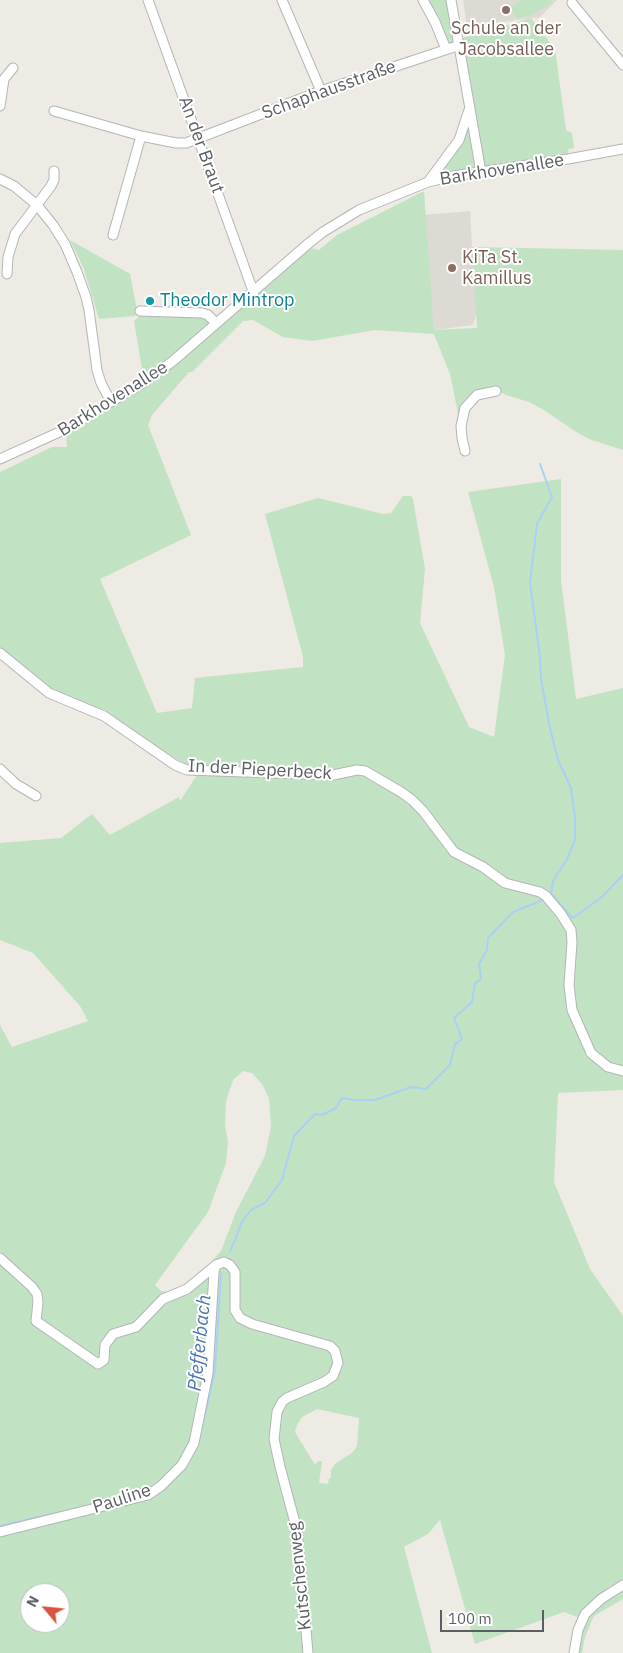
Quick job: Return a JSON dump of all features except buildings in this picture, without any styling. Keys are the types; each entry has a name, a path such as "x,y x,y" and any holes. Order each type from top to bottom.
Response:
{"street":[{"name":"An der Braut","path":"148,0 253,291"},
{"path":"282,0 320,91"},
{"path":"423,0 435,22 446,49"},
{"path":"451,0 481,172"},
{"path":"572,3 623,65"},
{"name":"Schaphausstraße","path":"54,111 141,136 176,143 186,143 320,91 460,46"},
{"path":"0,106 4,79 13,68"},
{"path":"428,182 459,140 470,107"},
{"path":"113,235 141,136"},
{"name":"Barkhovenallee","path":"0,459 66,429 141,384 173,361 323,232 359,210 428,182 453,176 623,150"},
{"path":"7,274 11,244 20,226 51,186 54,180 54,171"},
{"path":"0,179 14,186 37,205 65,244 77,272 89,310 100,383 111,402"},
{"path":"140,312 202,313 212,318 216,323"},
{"path":"465,451 461,426 465,408 477,395 496,391"},
{"name":"In der Pieperbeck","path":"0,653 49,693 104,716 175,765 187,770 333,775 357,770 372,774 412,800 449,847 459,855 483,867 505,883 540,892 562,914 570,930 572,942 569,985 572,1010 591,1053 608,1067 623,1071"},
{"path":"0,769 16,784 36,796"},
{"path":"0,1258 35,1291 38,1302 36,1320 99,1364 104,1360 105,1345 112,1334 138,1326 163,1300 187,1288 216,1264"},
{"name":"Kutschenweg","path":"216,1264 226,1262 235,1272 235,1310 242,1320 330,1346 338,1358 336,1371 328,1380 282,1402 277,1412 274,1439 297,1530 308,1653"},
{"name":"Pauline","path":"0,1532 148,1495 179,1469 194,1443 208,1373 216,1264"},
{"path":"574,1653 578,1630 586,1614 601,1599 623,1585"}],"shaded area":[{"name":"Schule an der Jacobsallee","path":"463,0 557,0 540,17 467,27"},
{"name":"KiTa St. Kamillus","path":"470,211 472,247 479,288 479,305 473,325 434,330 423,215"}],"green space":[{"path":"424,0 450,0 459,39 531,18 555,49 566,130 572,133 574,148 568,149 569,159 438,178 469,128 473,107 464,44 446,48"},
{"path":"521,0 551,0 553,2 530,15 517,19 510,8"},
{"path":"424,191 434,330 477,328 472,247 623,250 623,450 589,439 529,402 496,390 481,393 459,418 450,374 434,334 375,330 312,341 283,337 253,320 243,321 192,372 189,372 152,415 148,425 191,535 100,579 157,713 192,708 195,678 303,667 303,657 265,514 318,498 383,514 391,513 403,496 411,496 425,569 420,623 469,727 494,737 505,655 494,587 468,492 561,479 561,580 576,699 623,688 623,1090 558,1093 554,1182 590,1269 623,1316 623,1579 610,1586 597,1597 580,1618 564,1612 475,1644 440,1520 428,1534 404,1547 432,1653 0,1653 0,1025 12,1047 88,1021 80,1006 33,953 0,940 0,843 61,838 92,814 110,835 179,797 180,801 199,772 149,743 105,710 58,695 0,648 0,472 52,447 67,447 66,431 145,381 134,321 143,313 196,313 215,323 307,247 319,250 337,235","holes":["243,1071 252,1073 262,1084 269,1098 271,1126 265,1156 236,1212 221,1251 196,1279 171,1292 161,1291 155,1285 208,1212 226,1163 228,1141 225,1125 226,1101 233,1080","317,1409 359,1418 357,1446 353,1452 335,1464 331,1470 331,1478 329,1478 328,1484 319,1483 322,1461 318,1461 315,1465 295,1432 302,1417"]},
{"path":"70,240 130,274 137,310 135,316 99,319 84,269"},
{"path":"623,1587 623,1599 594,1616 585,1637 582,1653 576,1653 578,1637 591,1609"}],"waterway":[{"path":"540,464 552,497 537,524 530,583 540,657 541,679 550,728 558,760 571,788 575,818 575,840 567,859 553,881 551,894 573,918 602,897 623,875"},
{"name":"Pfefferbach","path":"230,1252 242,1222 251,1210 265,1203 282,1180 294,1136 315,1114 322,1115 336,1108 342,1098 375,1100 411,1087 426,1089 450,1065 455,1044 462,1039 454,1018 472,1002 475,983 481,979 479,964 487,950 488,938 513,912 543,900"},
{"name":"Pfefferbach","path":"199,1440 215,1371 221,1274"},
{"name":"Pfefferbach","path":"185,1469 187,1464"},
{"name":"Pfefferbach","path":"0,1526 70,1510"}],"place":[{"name":"Schule an der Jacobsallee","path":"506,10"},
{"name":"KiTa St. Kamillus","path":"452,268"},
{"name":"Theodor Mintrop","path":"150,301"}]}
